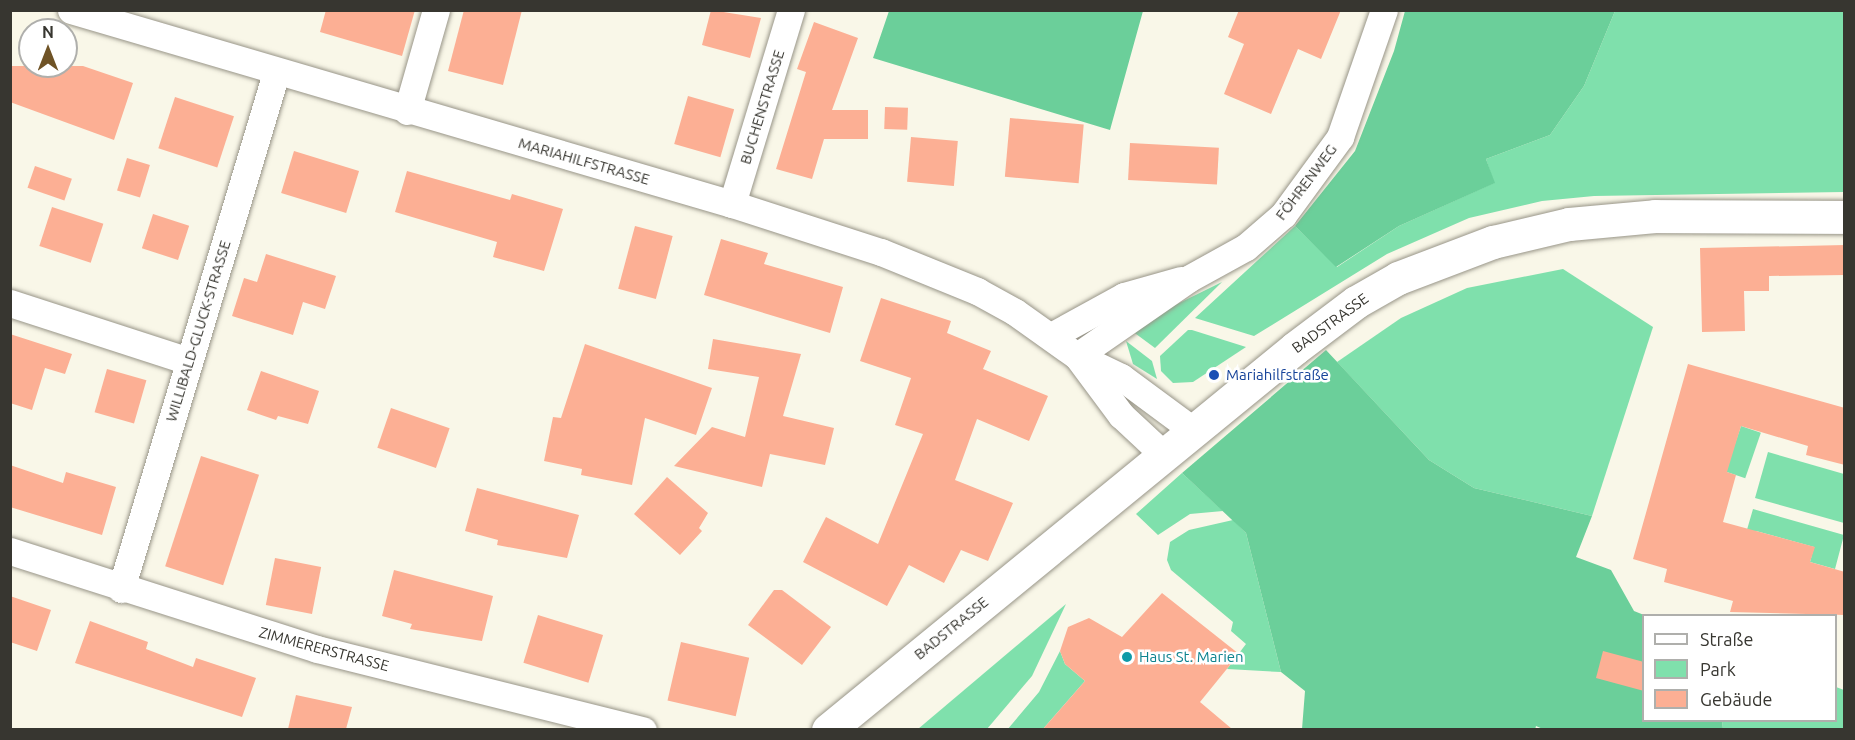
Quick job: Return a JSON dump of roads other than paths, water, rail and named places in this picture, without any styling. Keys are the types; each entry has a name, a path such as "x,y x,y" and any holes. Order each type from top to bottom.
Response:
{"main road":[{"name":"BADSTRASSE","path":"828,729 1356,302 1398,278 1473,248 1534,231 1609,219 1845,217"}],"street":[{"name":"MARIAHILFSTRASSE","path":"71,10 276,73 732,204 950,279 1051,336 1077,356 1121,377 1194,431"},
{"path":"406,111 436,10"},
{"name":"BUCHENSTRASSE","path":"732,204 791,10"},
{"name":"FÖHRENWEG","path":"1077,356 1188,279 1258,239 1327,160 1352,110 1384,10"},
{"name":"WILLIBALD-GLUCK-STRASSE","path":"121,589 276,73"},
{"name":"FÖHRENWEG","path":"1051,336 1124,296 1188,279"},
{"path":"10,303 188,360"},
{"name":"MARIAHILFSTRASSE","path":"1077,356 1120,416 1165,456"},
{"name":"ZIMMERERSTRASSE","path":"10,551 121,589 317,649 643,729"}],"place":[{"name":"Mariahilfstraße","path":"1214,375"},
{"name":"Haus St. Marien","path":"1127,657"}]}
